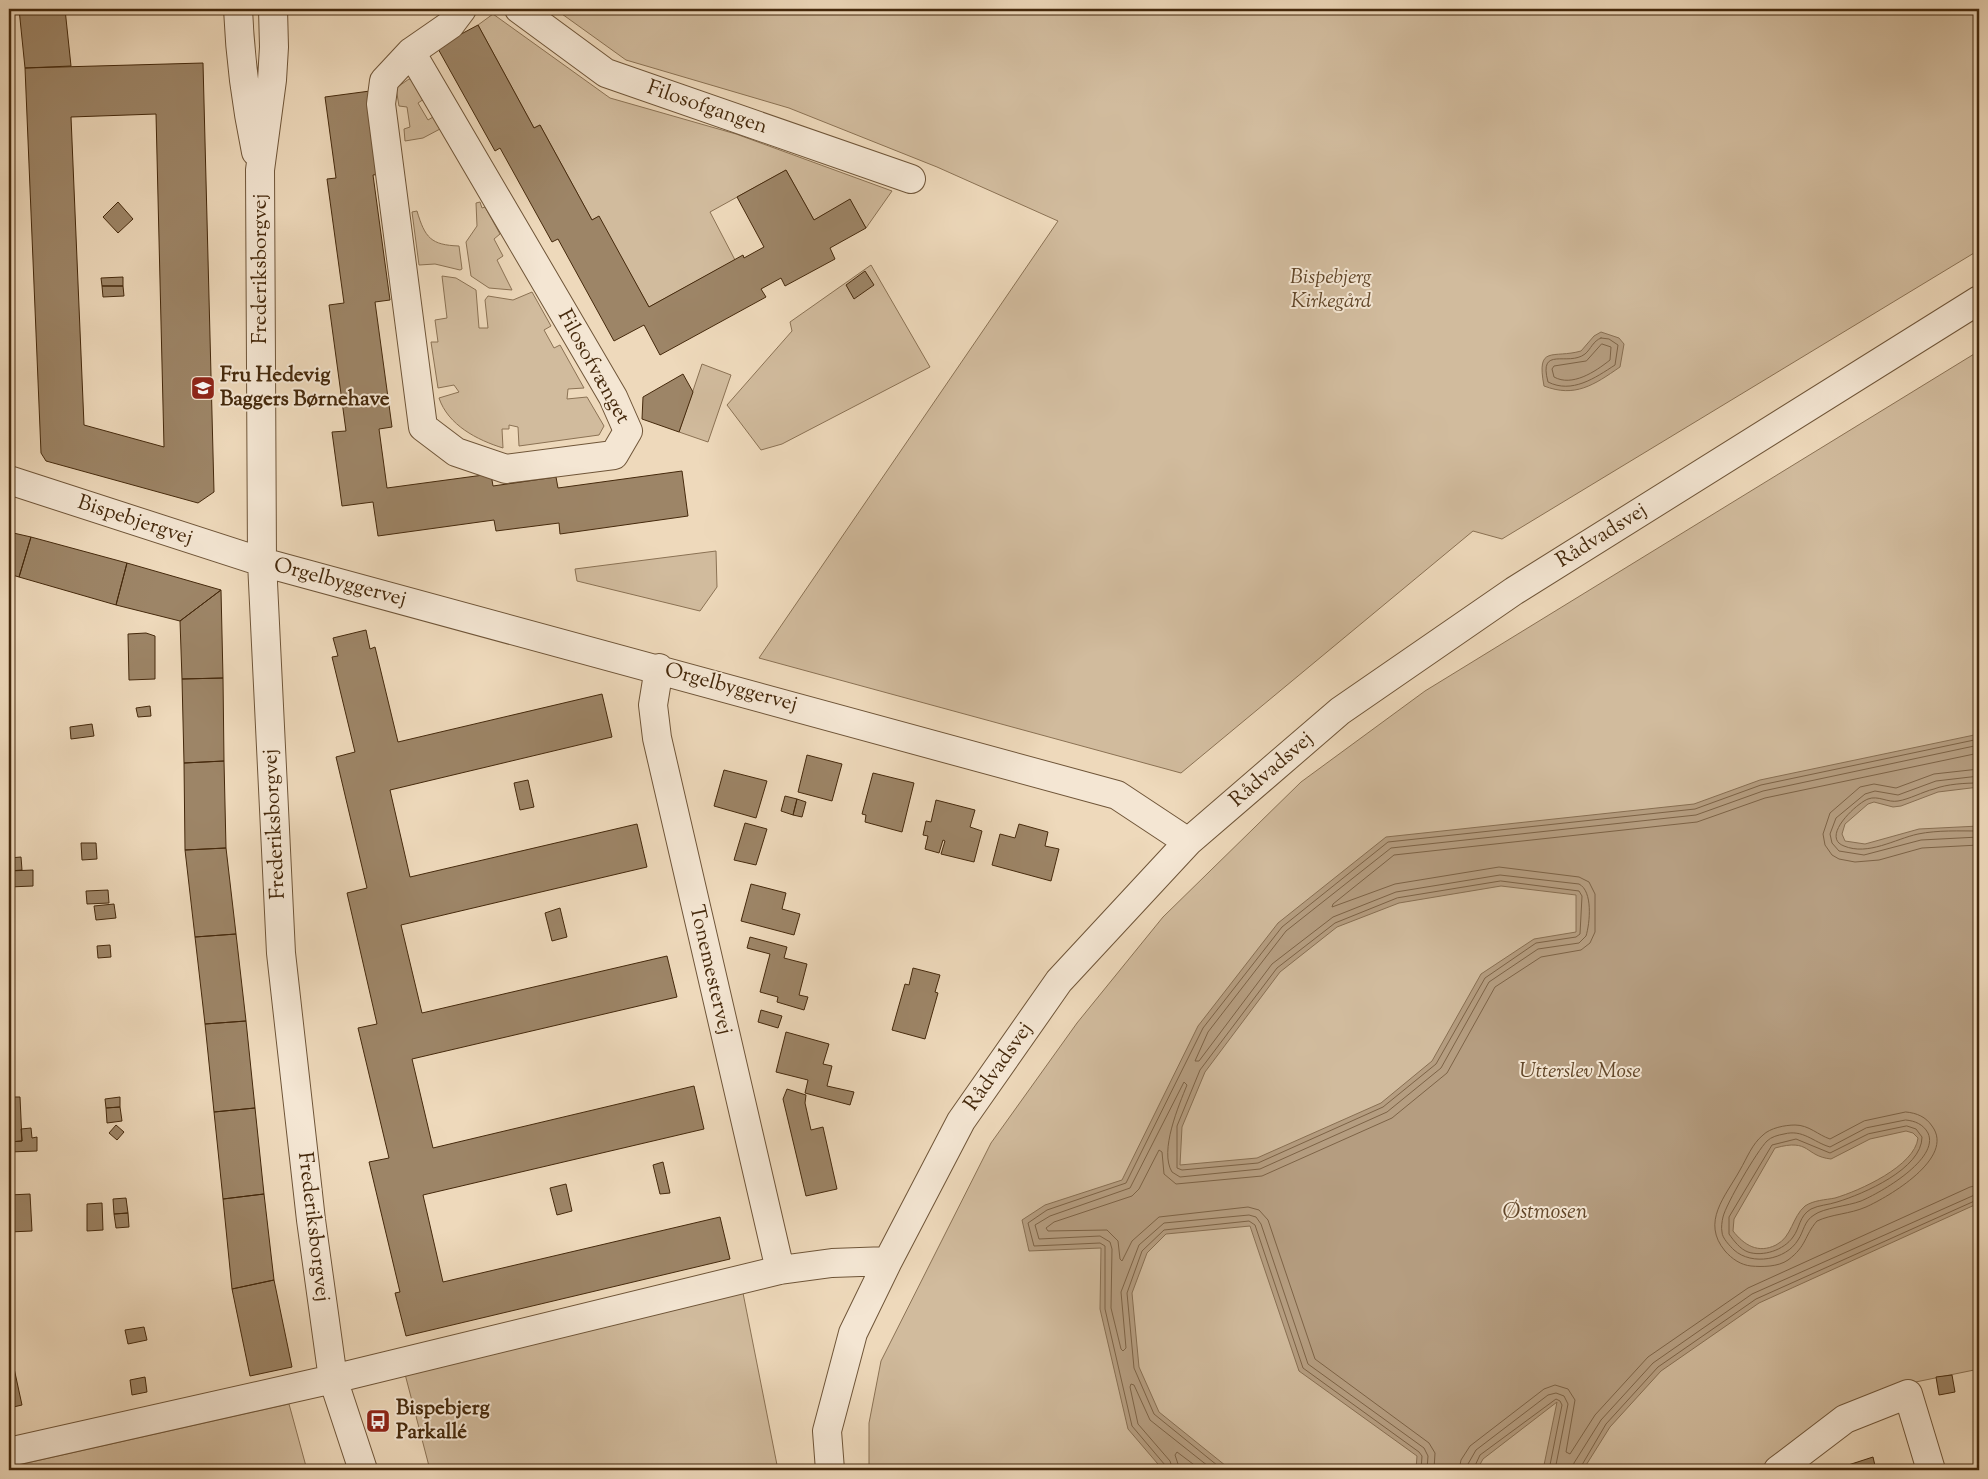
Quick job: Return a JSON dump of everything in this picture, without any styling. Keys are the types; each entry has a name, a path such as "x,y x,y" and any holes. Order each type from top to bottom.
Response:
{"street":[{"name":"Frederiksborgvej","path":"238,9 247,110 260,170"},
{"name":"Frederiksborgvej","path":"273,9 274,47 272,80 260,170 262,562 281,953 311,1220 333,1379 363,1470"},
{"name":"Filosofvænget","path":"411,52 612,398 628,431 614,455 506,469 456,452 423,428 381,104 384,81 411,52 450,25 462,9"},
{"name":"Filosofgangen","path":"519,9 606,74 910,179"},
{"name":"Rådvadsvej","path":"830,1470 827,1431 838,1383 853,1333 961,1121 1059,981 1188,842 1340,711 1514,591 1979,300"},
{"name":"Bispebjergvej","path":"9,480 262,562"},
{"name":"Orgelbyggervej","path":"262,562 612,658 659,668 1117,795 1188,842"},
{"name":"Tonemestervej","path":"659,668 653,705 657,738 780,1270"},
{"path":"9,1452 333,1379 780,1270 832,1264 888,1261"},
{"path":"1778,1470 1845,1419 1908,1394 1930,1470"}],"green space":[{"name":"Bispebjerg Kirkegård","path":"555,9 1979,9 1979,250 1502,539 1473,531 1181,773 759,658 1058,221 937,167 789,108 626,60"},
{"path":"493,14 610,98 736,134 892,191 866,228 850,200 814,220 786,170 710,212 735,260 649,307 598,217 592,220 540,125 534,128 478,25"},
{"path":"409,79 412,80 424,99 418,103 428,120 433,117 440,129 423,138 405,141 404,129 410,127 407,107 399,106 396,88"},
{"path":"480,202 482,208 485,207 500,234 494,239 503,256 497,260 512,290 489,288 471,276 466,242 477,226 476,203"},
{"path":"417,211 423,228 430,238 442,244 459,246 462,269 435,264 419,265 412,212"},
{"path":"871,265 930,367 782,444 761,450 727,405 792,331 790,322"},
{"path":"442,276 456,278 476,290 479,328 488,328 485,300 488,296 513,300 532,292 551,326 544,330 554,348 560,345 584,388 568,389 567,399 587,397 604,426 599,435 519,446 518,427 509,425 509,429 502,429 503,448 483,441 456,424 443,408 439,398 459,392 454,385 438,388 431,342 438,342 435,320 447,318"},
{"name":"Utterslev Mose","path":"1979,351 1979,1369 1901,1385 1765,1470 869,1470 869,1423 881,1361 991,1143 1077,1023 1163,917 1301,782 1425,691"},
{"path":"702,364 731,375 708,442 679,432"},
{"path":"716,551 717,587 700,611 577,581 575,569"},
{"path":"743,1293 778,1470 430,1470 405,1374"},
{"path":"289,1404 307,1470 9,1470 9,1467"}],"water":[{"path":"1601,332 1619,338 1624,344 1620,367 1584,388 1565,391 1544,386 1542,364 1545,359 1549,356 1581,351 1594,336"},
{"name":"Østmosen","path":"1979,734 1979,787 1938,792 1901,806 1893,807 1874,802 1868,804 1845,824 1842,834 1845,841 1865,844 1919,829 1979,826 1979,1203 1759,1303 1661,1371 1610,1427 1583,1470 1543,1470 1557,1402 1483,1459 1477,1470 1416,1470 1417,1456 1299,1371 1250,1226 1166,1234 1147,1253 1132,1293 1139,1367 1159,1412 1231,1470 1163,1470 1128,1429 1100,1309 1101,1248 1029,1251 1022,1220 1045,1205 1122,1180 1198,1026 1278,923 1386,837 1694,804 1760,780","holes":["1501,886 1576,895 1576,932 1534,939 1481,974 1432,1061 1381,1103 1257,1158 1180,1165 1182,1127 1205,1072 1280,972 1337,927 1399,903","1906,1131 1913,1133 1918,1138 1915,1148 1897,1167 1858,1190 1835,1198 1808,1204 1797,1216 1789,1232 1776,1245 1763,1249 1752,1247 1733,1231 1734,1219 1775,1148 1787,1145 1801,1146 1816,1155 1831,1159 1870,1139"]}],"building":[{"path":"19,9 65,9 71,66 25,68"},
{"path":"478,25 534,128 540,125 592,220 599,216 649,307 743,255 744,258 764,247 737,197 786,170 814,220 850,199 866,228 830,248 835,259 785,286 781,278 761,289 766,297 660,355 644,325 614,341 558,239 552,242 500,148 495,151 437,47"},
{"path":"203,63 214,492 198,503 46,461 41,453 25,68","holes":["156,114 164,447 84,425 71,117"]},
{"path":"370,91 381,174 373,175 390,300 375,302 392,427 379,429 387,488 491,474 493,486 556,477 558,488 682,471 688,516 560,534 559,523 496,531 494,520 378,536 373,502 342,506 332,432 346,431 329,305 344,303 327,179 336,178 325,97"},
{"path":"118,202 133,219 118,233 103,217"},
{"path":"865,271 874,285 854,299 846,285"},
{"path":"123,277 123,286 102,286 101,278"},
{"path":"102,286 123,286 124,296 103,297"},
{"path":"683,374 693,392 679,432 642,419 643,397"},
{"path":"9,532 31,537 19,577 9,574"},
{"path":"31,537 127,563 116,605 19,577"},
{"path":"127,563 221,590 180,621 116,605"},
{"path":"221,590 223,678 182,679 180,621"},
{"path":"366,630 370,649 375,647 398,742 602,694 612,737 390,790 410,877 637,824 647,867 401,925 422,1013 667,956 677,997 412,1059 433,1148 694,1086 704,1129 423,1195 443,1282 720,1217 730,1259 406,1336 395,1293 400,1292 369,1162 389,1158 358,1028 377,1024 347,893 367,888 336,757 355,752 332,657 338,656 333,638"},
{"path":"146,633 155,636 155,679 129,680 128,634"},
{"path":"223,678 224,761 184,763 182,679"},
{"path":"150,706 151,716 138,717 136,708"},
{"path":"92,724 94,736 71,739 70,727"},
{"path":"9,727 13,727 14,752 9,752"},
{"path":"807,755 842,764 832,801 798,792"},
{"path":"224,761 226,848 185,850 184,763"},
{"path":"724,770 767,781 756,818 714,806"},
{"path":"873,773 914,783 902,832 865,822 866,815 862,814"},
{"path":"528,780 534,807 520,810 514,783"},
{"path":"785,796 797,799 793,815 781,811"},
{"path":"797,799 806,802 802,817 793,815"},
{"path":"936,800 975,810 970,827 982,831 974,862 941,854 945,841 943,840 939,853 925,849 928,836 923,835 926,821 931,822"},
{"path":"745,823 767,829 756,865 734,860"},
{"path":"1019,824 1048,832 1045,846 1059,849 1051,881 992,865 1000,834 1015,838"},
{"path":"81,843 96,843 97,859 82,860"},
{"path":"226,848 236,934 195,937 185,850"},
{"path":"21,857 22,870 9,871 9,858"},
{"path":"33,870 33,886 9,887 9,871"},
{"path":"751,884 786,893 782,909 800,914 794,935 741,921"},
{"path":"9,889 13,889 13,905 9,905"},
{"path":"108,890 109,903 87,904 86,891"},
{"path":"114,904 116,918 96,920 94,906"},
{"path":"560,908 567,937 552,941 545,913"},
{"path":"236,934 246,1021 205,1024 195,937"},
{"path":"750,937 787,947 784,958 807,964 799,995 808,997 804,1010 777,1002 778,997 760,992 770,954 747,948"},
{"path":"110,945 111,957 98,958 97,946"},
{"path":"913,968 940,975 935,992 938,993 925,1039 892,1030 905,984 909,985"},
{"path":"9,979 11,979 13,1030 9,1031"},
{"path":"761,1010 782,1016 778,1028 758,1022"},
{"path":"246,1021 255,1108 214,1112 205,1024"},
{"path":"786,1032 829,1044 823,1064 832,1066 827,1086 854,1092 850,1105 805,1093 808,1080 776,1072"},
{"path":"787,1089 806,1095 805,1103 811,1130 823,1127 837,1189 806,1196 783,1099"},
{"path":"9,1097 20,1097 22,1141 9,1142"},
{"path":"120,1097 120,1107 106,1108 105,1099"},
{"path":"120,1107 122,1121 107,1123 106,1108"},
{"path":"255,1108 264,1194 223,1199 214,1112"},
{"path":"116,1125 124,1132 117,1140 109,1133"},
{"path":"31,1128 32,1138 37,1137 37,1151 9,1152 9,1142 22,1141 21,1129"},
{"path":"663,1162 670,1193 660,1194 653,1165"},
{"path":"566,1184 572,1211 557,1215 550,1188"},
{"path":"30,1194 32,1231 9,1232 9,1195"},
{"path":"264,1194 274,1280 232,1289 223,1199"},
{"path":"126,1198 128,1213 114,1214 113,1199"},
{"path":"102,1203 103,1230 87,1231 87,1204"},
{"path":"128,1213 129,1227 116,1228 114,1214"},
{"path":"9,1279 13,1279 13,1297 9,1297"},
{"path":"274,1280 292,1367 250,1376 232,1289"},
{"path":"144,1327 147,1340 128,1344 125,1330"},
{"path":"12,1359 22,1405 9,1408 9,1360"},
{"path":"1952,1375 1955,1392 1939,1395 1936,1377"},
{"path":"145,1377 147,1392 132,1395 130,1380"},
{"path":"1873,1457 1876,1470 1839,1470 1839,1468"}],"place":[{"name":"Fru Hedevig Baggers Børnehave","path":"203,388"},
{"name":"Bispebjerg Parkallé","path":"378,1421"}]}
